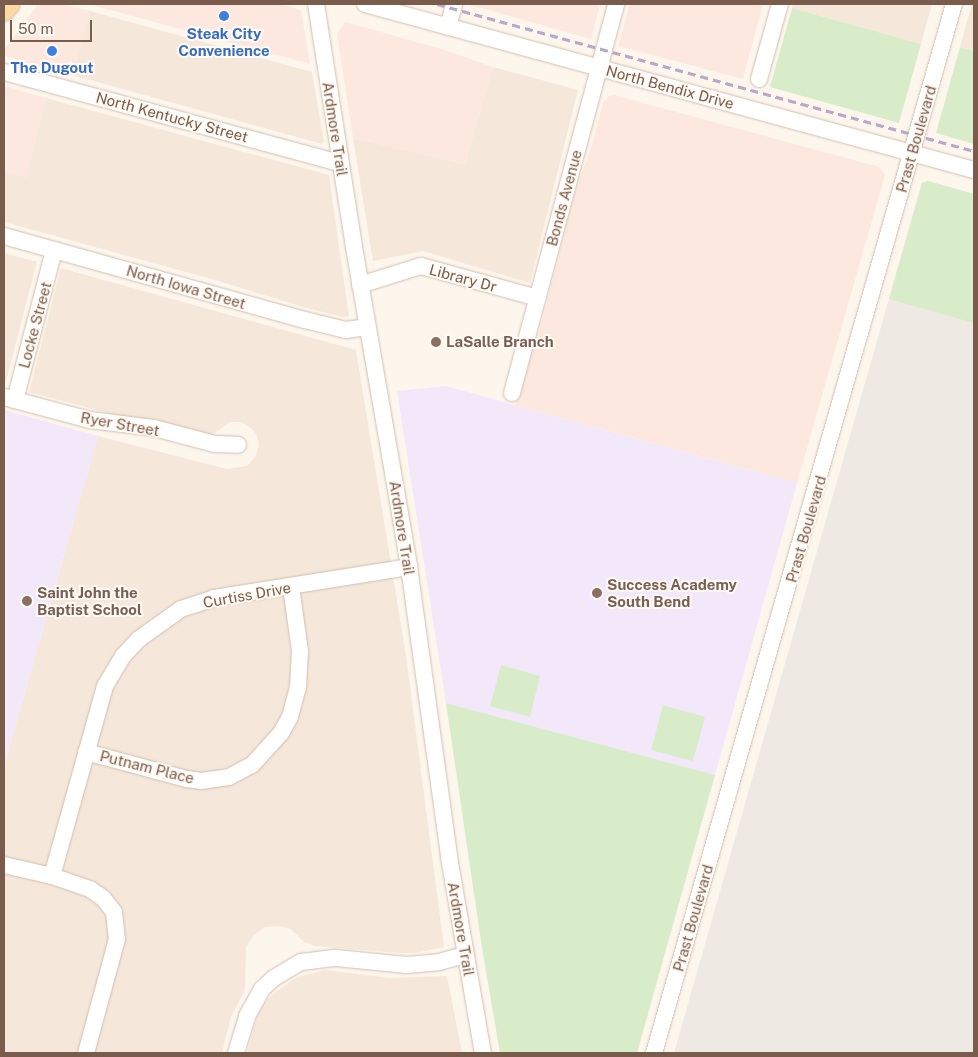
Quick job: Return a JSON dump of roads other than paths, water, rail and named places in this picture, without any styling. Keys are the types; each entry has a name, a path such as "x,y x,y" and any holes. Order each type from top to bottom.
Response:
{"main road":[{"path":"4,11 10,4"}],"street":[{"name":"Ardmore Trail","path":"316,4 360,285 409,567 449,858 483,1053"},
{"name":"North Bendix Drive","path":"365,4 974,170"},
{"path":"448,27 454,4"},
{"name":"Bonds Avenue","path":"512,392 616,4"},
{"path":"760,79 780,4"},
{"name":"Prast Boulevard","path":"654,1053 954,4"},
{"name":"North Kentucky Street","path":"4,72 340,163"},
{"name":"North Iowa Street","path":"4,236 330,326 346,330 368,327"},
{"name":"Locke Street","path":"9,399 54,250"},
{"name":"Library Dr","path":"360,285 421,266 538,298"},
{"name":"Ryer Street","path":"9,399 90,420 154,428 215,444 238,444"},
{"name":"Curtiss Drive","path":"52,876 105,686 123,656 138,639 180,608 214,598 409,567"},
{"name":"Putnam Place","path":"86,752 201,781 229,777 252,765 290,717 298,688 300,651 291,587"},
{"path":"4,865 52,876 90,889 103,898 114,912 117,928 116,946 86,1053"},
{"path":"236,1053 246,1016 258,995 274,978 301,962 336,958 407,965 439,962 465,955"}],"railway":[{"path":"437,4 974,151"}],"place":[{"name":"Steak City Convenience","path":"224,16"},
{"name":"The Dugout","path":"52,51"},
{"name":"LaSalle Branch","path":"436,342"},
{"name":"Success Academy South Bend","path":"597,593"},
{"name":"Saint John the Baptist School","path":"27,601"}]}
